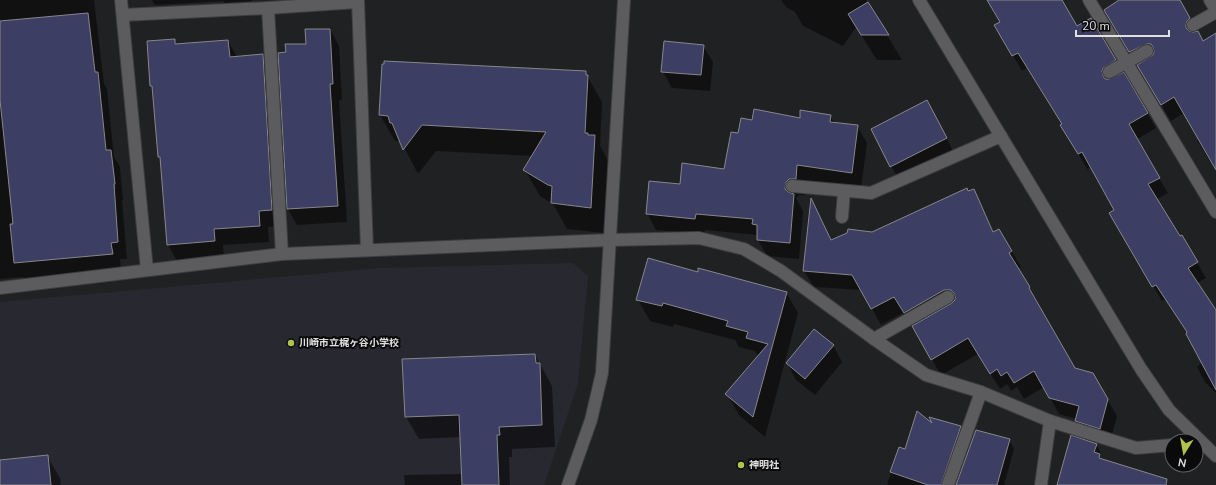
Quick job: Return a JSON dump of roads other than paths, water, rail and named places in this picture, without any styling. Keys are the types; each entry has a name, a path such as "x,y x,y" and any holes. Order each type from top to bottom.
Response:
{"street":[{"path":"121,0 147,270"},
{"path":"568,485 591,420 602,373 624,0"},
{"path":"919,0 1141,369 1169,410 1190,433"},
{"path":"1089,0 1216,212"},
{"path":"1192,25 1216,11 1210,0"},
{"path":"122,15 268,8 358,1 367,250"},
{"path":"268,8 282,254"},
{"path":"1109,72 1147,51"},
{"path":"792,186 871,193 1000,136"},
{"path":"842,218 844,191"},
{"path":"0,284 147,270 282,254 610,240 699,238 744,249 781,271 926,375 981,392 1050,421 1136,448 1164,446"},
{"path":"874,339 948,297"},
{"path":"948,485 981,392"},
{"path":"1041,485 1050,421"},
{"path":"1204,447 1216,456"}],"place":[{"name":"川崎市立梶ヶ谷小学校","path":"291,343"},
{"name":"神明社","path":"741,465"}]}
